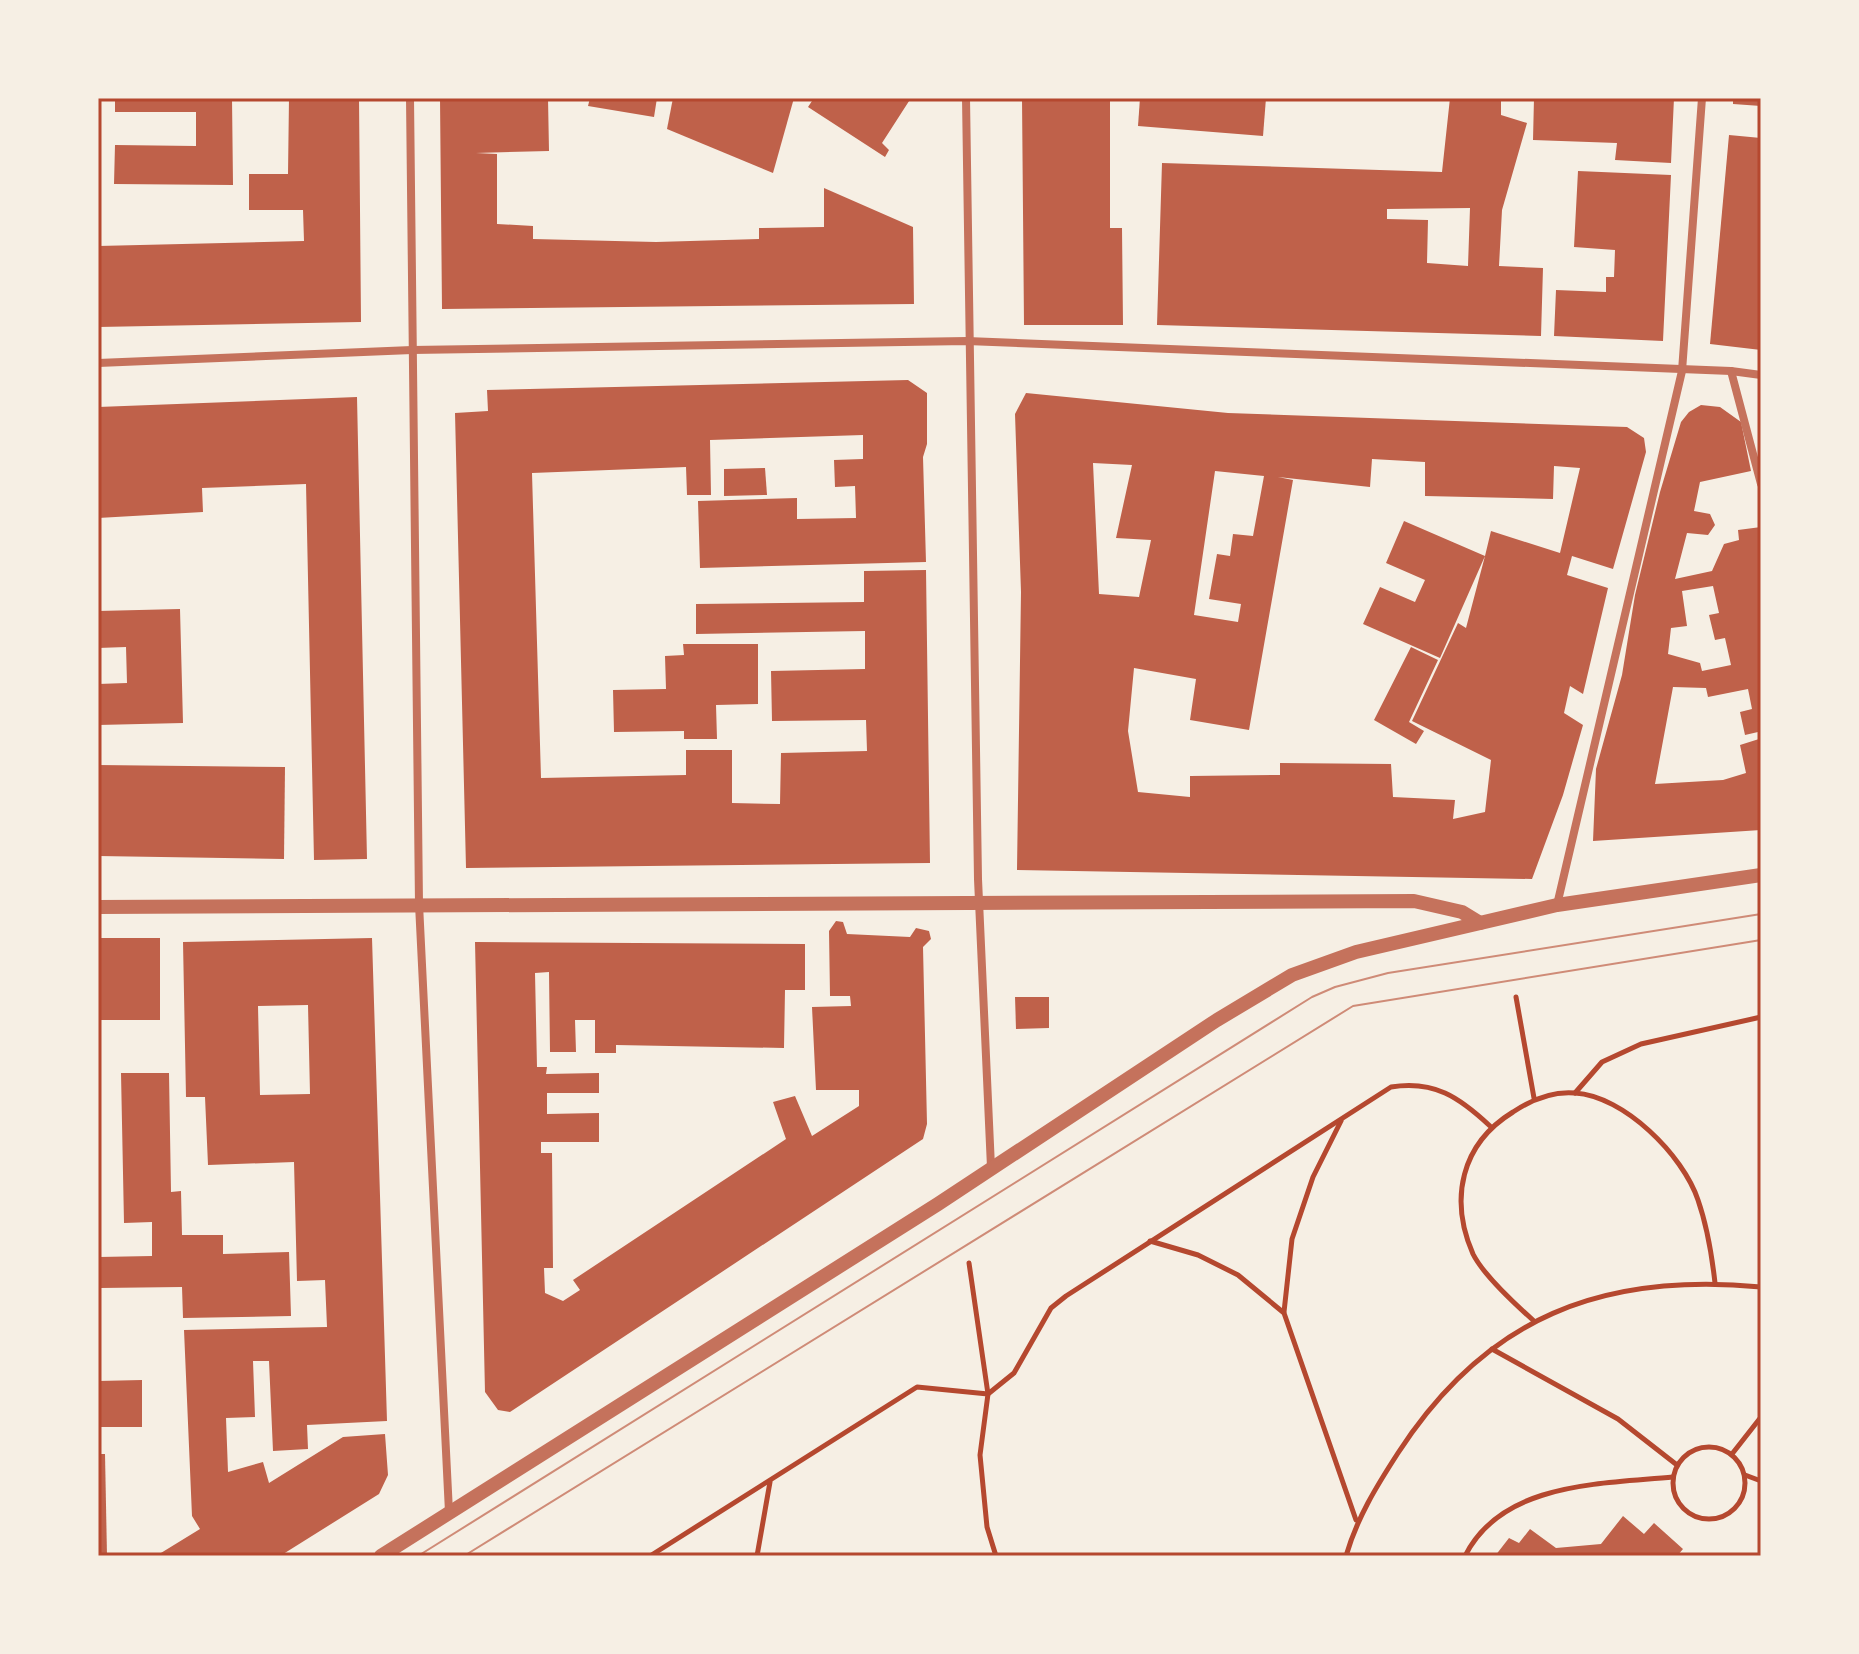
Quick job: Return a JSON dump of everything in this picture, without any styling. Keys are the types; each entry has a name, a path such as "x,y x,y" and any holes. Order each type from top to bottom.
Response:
{"street":[{"path":"410,98 419,904 449,1512"},
{"path":"966,98 970,236 967,341 978,901 991,1167"},
{"path":"1557,905 1682,371 1702,98"},
{"path":"98,363 412,350 967,341 1731,371 1761,375"},
{"path":"1731,371 1761,484"},
{"path":"381,1556 938,1204 1292,975 1356,952 1557,905 1761,875"},
{"path":"98,907 1414,901 1462,912 1480,923"}],"path":[{"path":"1516,997 1534,1098"},
{"path":"1575,1093 1602,1062 1641,1044 1761,1017"},
{"path":"650,1556 917,1387 988,1394 1014,1373 1051,1308 1391,1087 1416,1083 1438,1089 1470,1107 1490,1126"},
{"path":"1534,1321 1474,1257 1460,1216 1462,1180 1479,1140 1490,1126 1534,1098 1575,1093 1628,1113 1664,1145 1698,1198 1715,1283"},
{"path":"1342,1120 1313,1177 1292,1239 1284,1313 1356,1521"},
{"path":"1150,1241 1198,1255 1238,1275 1284,1313"},
{"path":"969,1263 988,1394 980,1455 987,1527 996,1556"},
{"path":"1346,1556 1356,1521 1423,1414 1472,1361 1534,1321 1581,1301 1639,1288 1715,1283 1761,1287"},
{"path":"1491,1349 1618,1419 1677,1465"},
{"path":"1732,1454 1761,1417"},
{"path":"1745,1475 1741,1501 1723,1517 1710,1520 1697,1518 1678,1502 1673,1477 1677,1465 1685,1455 1708,1446 1732,1454 1745,1475 1761,1481"},
{"path":"1465,1556 1475,1536 1512,1505 1571,1488 1673,1477"},
{"path":"757,1556 770,1481"}],"building":[{"path":"115,98 232,98 233,185 114,184 115,145 196,146 196,112 115,112"},
{"path":"289,98 359,98 361,322 98,327 98,246 304,241 303,210 249,210 249,174 288,174"},
{"path":"440,98 548,98 549,151 476,153 497,154 497,224 533,226 533,239 656,242 759,239 759,228 824,227 824,188 913,227 914,304 442,309"},
{"path":"590,98 657,98 654,117 588,106"},
{"path":"673,98 794,98 773,173 667,129"},
{"path":"814,98 911,98 882,143 889,150 885,157 808,107"},
{"path":"1022,98 1110,98 1110,228 1122,228 1123,325 1024,325"},
{"path":"1140,98 1266,98 1263,136 1138,126"},
{"path":"1450,98 1501,98 1501,115 1527,123 1502,210 1499,266 1543,268 1541,336 1157,325 1162,163 1442,172","holes":["1470,208 1468,266 1427,263 1428,220 1387,219 1387,209"]},
{"path":"1534,98 1674,98 1671,163 1615,160 1617,143 1533,140"},
{"path":"1733,98 1761,98 1761,106 1733,104"},
{"path":"1729,135 1761,138 1761,350 1710,344"},
{"path":"1578,171 1671,175 1663,341 1554,336 1556,290 1606,292 1606,277 1614,277 1615,250 1574,247"},
{"path":"908,380 927,393 927,444 923,457 926,562 700,568 698,501 797,498 797,519 856,518 855,486 835,487 834,460 863,459 863,435 710,440 711,495 687,495 686,467 532,473 541,778 686,775 686,750 732,750 732,803 780,804 781,753 867,751 866,720 772,721 771,671 865,669 865,631 696,634 696,604 864,602 864,571 926,570 930,863 466,868 455,413 488,411 487,390"},
{"path":"1026,393 1228,413 1627,427 1644,438 1646,452 1613,569 1572,556 1567,575 1608,588 1583,694 1570,686 1564,713 1583,725 1563,795 1532,879 1017,870 1021,592 1015,414","holes":["1372,459 1425,462 1425,496 1553,499 1554,466 1580,468 1560,553 1491,531 1466,628 1458,623 1412,721 1491,760 1485,812 1453,819 1455,800 1393,797 1391,764 1280,763 1280,775 1190,776 1190,797 1138,792 1128,731 1134,668 1196,679 1190,720 1249,730 1293,480 1278,477 1370,487","1093,463 1132,465 1116,538 1151,540 1139,597 1099,594","1215,471 1264,476 1253,536 1233,534 1230,556 1217,554 1209,599 1241,604 1238,622 1194,615"]},
{"path":"357,397 367,859 314,860 306,484 202,488 203,512 98,518 98,407"},
{"path":"1701,405 1720,407 1741,422 1751,471 1700,482 1694,511 1710,514 1715,525 1708,535 1687,533 1675,579 1712,571 1724,544 1739,540 1738,530 1761,527 1761,830 1593,841 1596,769 1622,675 1635,595 1660,492 1681,422 1689,412","holes":["1713,586 1719,613 1709,615 1715,640 1725,638 1731,665 1702,671 1700,663 1668,654 1671,628 1687,626 1682,591","1673,687 1706,688 1708,697 1748,689 1752,709 1740,712 1745,735 1758,732 1759,739 1740,745 1746,773 1723,780 1655,784"]},
{"path":"765,468 767,495 724,496 724,469"},
{"path":"1404,521 1485,556 1440,658 1363,624 1380,587 1415,602 1425,580 1386,563"},
{"path":"180,609 183,723 98,725 98,684 127,683 126,647 98,648 98,611"},
{"path":"683,644 758,644 758,704 716,705 717,739 684,739 684,731 614,732 613,690 666,689 665,656 684,655"},
{"path":"1411,647 1438,660 1409,722 1424,731 1416,744 1374,720"},
{"path":"98,765 285,767 284,859 98,856"},
{"path":"836,921 843,922 847,934 910,937 916,928 929,931 931,939 923,947 927,1124 923,1139 510,1412 498,1410 485,1392 475,942 805,944 805,990 785,990 784,1048 616,1045 616,1053 595,1053 595,1020 575,1020 576,1052 550,1052 549,972 535,973 537,1067 547,1067 546,1074 599,1073 599,1093 547,1093 547,1114 599,1113 599,1142 541,1142 541,1153 552,1153 553,1268 544,1268 545,1293 563,1301 580,1290 573,1280 786,1139 773,1102 795,1096 812,1136 859,1106 859,1090 816,1090 812,1007 851,1006 850,996 830,996 829,931"},
{"path":"98,938 160,938 160,1020 98,1020"},
{"path":"372,938 387,1421 307,1425 308,1449 273,1451 269,1361 253,1361 255,1417 226,1418 228,1472 263,1462 269,1483 343,1437 385,1434 388,1475 379,1494 280,1556 156,1556 200,1529 192,1516 184,1330 327,1327 325,1280 297,1281 294,1162 208,1165 205,1097 186,1097 183,942","holes":["308,1005 310,1094 260,1095 258,1006"]},
{"path":"1015,997 1049,997 1049,1028 1016,1029"},
{"path":"121,1073 169,1073 171,1192 181,1191 182,1235 223,1235 223,1254 289,1252 291,1316 183,1318 182,1287 100,1288 99,1257 152,1256 152,1222 124,1223"},
{"path":"142,1380 142,1427 98,1427 98,1381"},
{"path":"98,1454 105,1454 107,1556 98,1556"},
{"path":"1623,1516 1644,1534 1654,1523 1683,1549 1677,1556 1495,1556 1509,1538 1519,1543 1530,1529 1556,1548 1601,1544"}],"tram line":[{"path":"418,1556 1312,997 1335,987 1388,973 1761,914"},
{"path":"464,1556 1353,1006 1761,940"}]}
